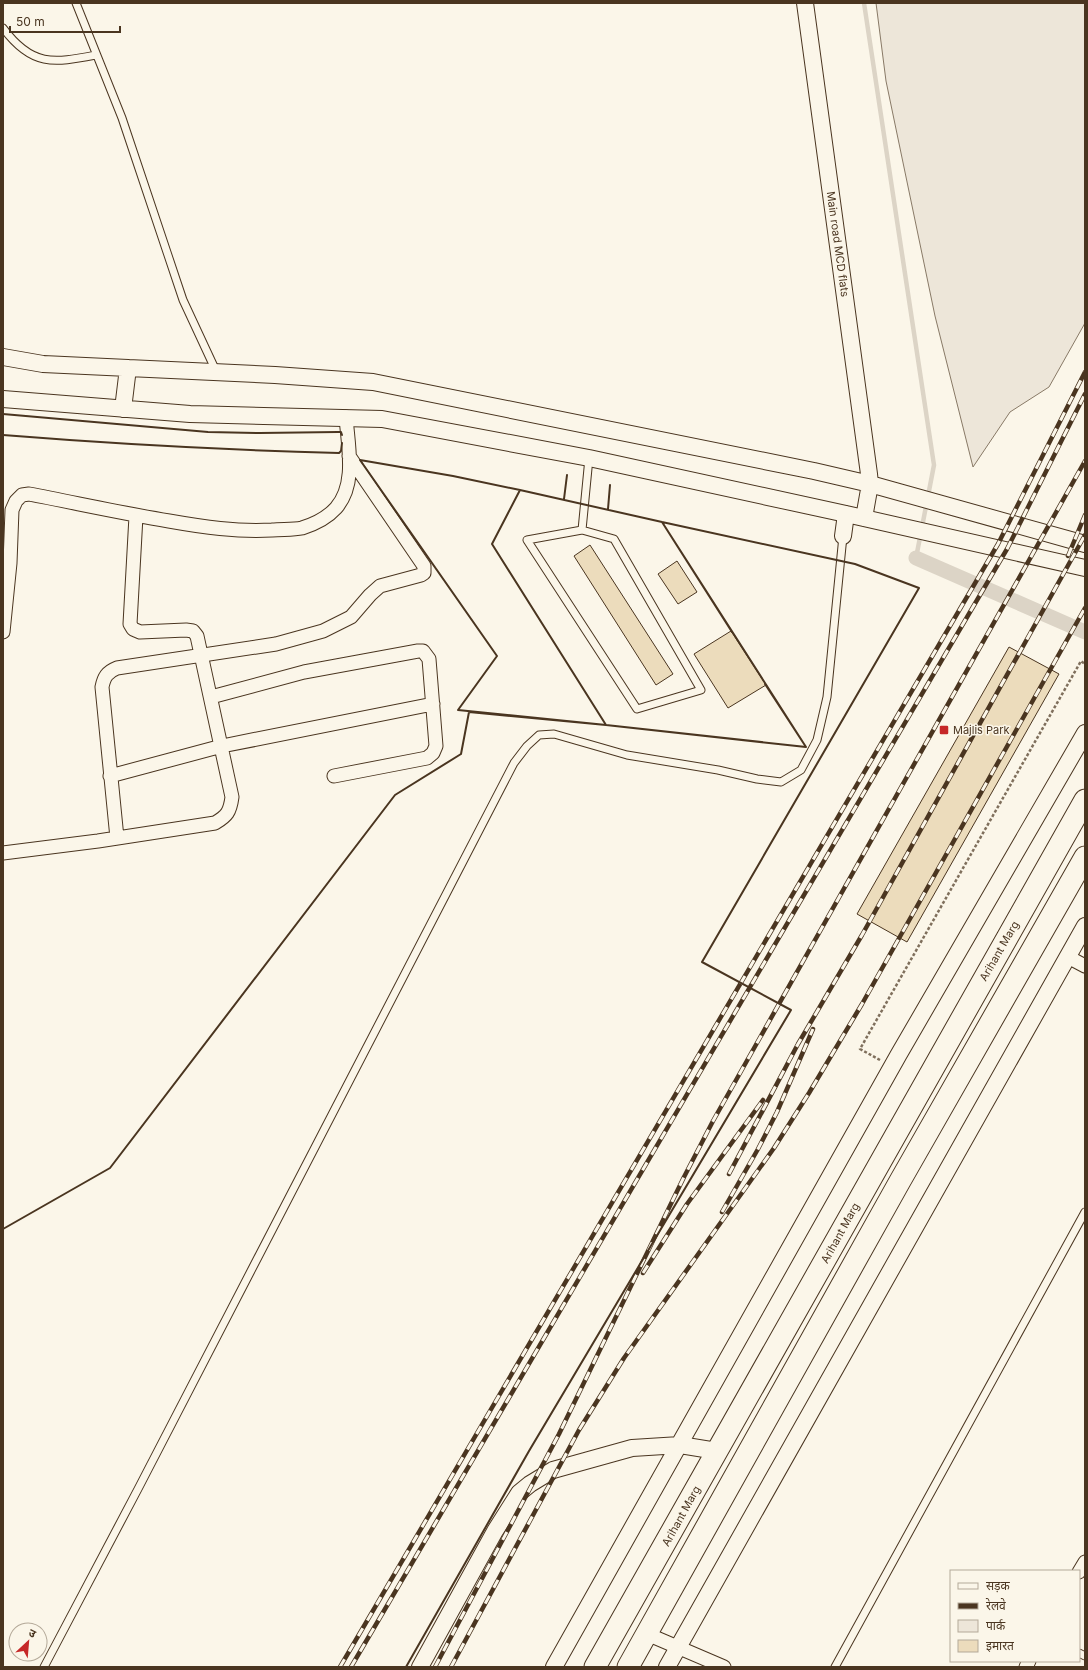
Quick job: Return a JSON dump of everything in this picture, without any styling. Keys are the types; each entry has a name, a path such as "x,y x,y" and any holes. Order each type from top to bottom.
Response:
{"main road":[{"name":"Arihant Marg","path":"595,1667 1085,800"},
{"path":"628,1667 920,1146 1085,857"},
{"path":"896,1133 920,1146"}],"street":[{"name":"Main road MCD flats","path":"805,3 870,484 864,518"},
{"path":"3,357 43,364 216,372 373,382 814,471 870,484 1085,544"},
{"path":"124,409 128,368"},
{"path":"3,399 190,414 382,419 589,458 1085,568"},
{"path":"3,632 10,563 12,510 16,501 22,495 29,494 136,516 211,528 256,531 301,528 324,519 336,508 345,494 348,483 349,456 346,417"},
{"path":"117,838 102,687 104,677 110,670 276,644 323,631 352,617 370,595 380,586 424,573 424,566 349,456"},
{"path":"843,536 846,514"},
{"path":"3,853 215,823 225,817 230,808 232,797 197,636 193,631 186,630 140,632 133,629 130,624 136,516"},
{"path":"211,697 304,672 418,651 423,652 429,659 436,746 433,753 427,758 334,776"},
{"path":"110,776 222,746 433,704"},
{"path":"554,1667 892,1067 1085,733"},
{"path":"667,1667 1085,926"},
{"path":"1068,957 1085,966"},
{"path":"420,1667 495,1531 518,1493 553,1470 632,1448 680,1445 717,1451"},
{"path":"647,1634 724,1667"}],"lane":[{"path":"76,3 122,118 183,300 216,372"},
{"path":"3,28 11,39 30,55 47,60 68,60 96,55"},
{"path":"582,530 589,458"},
{"path":"582,530 614,539 701,690 637,709 527,540 582,530"},
{"path":"44,1667 511,770 522,752 539,735 554,734 626,755 718,770 756,779 781,782 801,770 817,740 827,697 843,536"},
{"path":"835,1667 1085,1212"}],"path":[{"path":"892,1067 860,1049 1081,661 1085,664"}],"green space":[{"path":"876,3 1085,3 1085,323 1049,387 1010,412 973,467 935,316 886,81"}],"building":[{"path":"590,545 673,674 656,685 574,556"},
{"path":"677,561 697,592 678,604 658,574"},
{"path":"731,631 766,685 728,708 694,654"},
{"path":"1009,647 1059,674 907,942 857,914"}],"waterway":[{"path":"864,3 934,465 916,558"},
{"path":"916,558 1085,632"}],"railway":[{"path":"340,1667 998,544 1085,372"},
{"path":"351,1667 1007,549 1085,394"},
{"path":"435,1667 559,1434 684,1177 713,1121 1085,461"},
{"path":"1068,556 1085,515"},
{"path":"729,1174 798,1044 862,935 1085,535"},
{"path":"451,1667 579,1430 624,1358 774,1148 809,1093 862,1004 1085,608"},
{"path":"722,1212 777,1112 813,1029"},
{"path":"643,1273 687,1204 763,1100"}],"wall":[{"path":"3,414 208,432 341,432 342,435"},
{"path":"3,435 171,446 339,453 341,451 342,443"},
{"path":"360,460 453,476 520,490 492,544 606,725 458,710 497,656 360,460"},
{"path":"564,499 567,475"},
{"path":"608,509 610,485"},
{"path":"520,490 662,522 806,747 606,725 492,544 520,490"},
{"path":"406,1667 529,1451 791,1010 702,962 919,588 855,564 662,522 732,632"},
{"path":"3,1229 110,1168 395,795 461,754 469,712 606,725 806,747 765,684"}],"place":[{"name":"Majlis Park","path":"944,730"}]}
